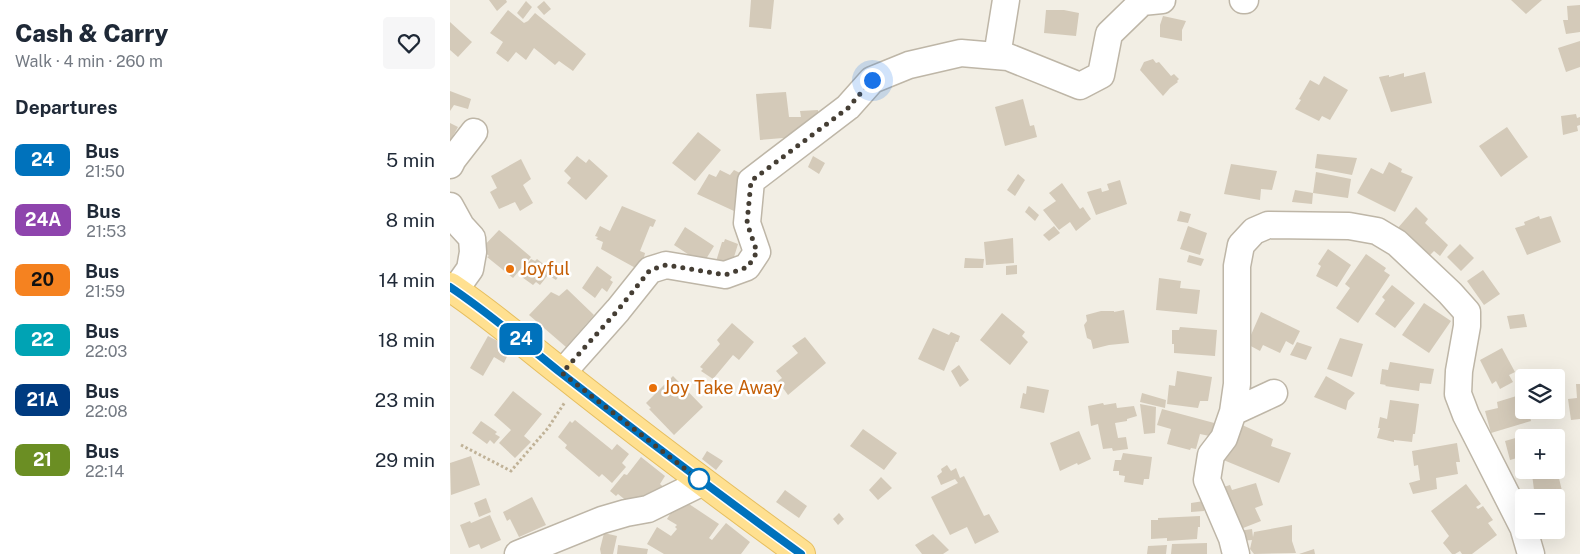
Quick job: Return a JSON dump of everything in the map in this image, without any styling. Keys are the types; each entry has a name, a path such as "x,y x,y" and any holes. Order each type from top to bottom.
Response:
{"main road":[{"path":"451,288 525,342 702,482 801,554"}],"street":[{"path":"997,56 1006,0"},
{"path":"569,378 618,310 650,270 666,265 725,275 748,267 757,252 747,223 751,181 848,108 872,80 909,65 961,53 1008,57 1080,86 1101,75 1109,34 1142,2 1162,0"},
{"path":"450,165 474,132"},
{"path":"450,206 461,226 472,238 473,252 470,269 451,288"},
{"path":"1236,554 1232,538 1207,480 1211,455 1224,438 1233,412 1237,384 1237,266 1242,245 1254,231 1268,225 1349,226 1377,231 1397,243 1450,293 1467,312 1467,326 1459,371 1458,394 1466,415 1515,512"},
{"path":"1233,412 1274,392"},
{"path":"518,554 602,520 648,509 702,482"},
{"path":"1527,539 1531,554"}],"path":[{"path":"461,445 511,471 548,428 569,378"}],"building":[{"path":"489,0 506,0 507,2 497,11"},
{"path":"751,0 774,0 771,29 749,27"},
{"path":"1511,0 1542,0 1526,14"},
{"path":"526,1 532,7 523,19 517,13"},
{"path":"544,1 551,9 544,15 537,7"},
{"path":"1580,5 1580,32 1566,34 1563,20 1568,20 1567,6"},
{"path":"508,10 524,23 535,13 586,54 573,71 559,61 555,65 534,48 526,60 516,52 508,62 496,53 503,42 490,33"},
{"path":"1046,10 1064,10 1079,13 1076,36 1044,33"},
{"path":"1163,16 1186,21 1182,30 1182,41 1160,37 1160,25"},
{"path":"450,22 472,42 458,57 450,50"},
{"path":"1580,41 1580,67 1566,72 1558,48"},
{"path":"1153,59 1156,63 1159,62 1171,76 1174,74 1179,79 1163,96 1140,70 1144,62"},
{"path":"1425,72 1432,103 1391,112 1379,77 1389,75 1389,77 1404,73 1404,77"},
{"path":"1324,76 1348,90 1330,120 1322,116 1319,121 1295,109 1310,80 1319,85"},
{"path":"450,91 471,99 468,109 454,105 450,111"},
{"path":"786,92 789,117 801,117 800,111 818,110 819,135 760,140 756,94"},
{"path":"1023,99 1030,126 1034,125 1037,137 1005,146 995,107"},
{"path":"1576,114 1577,118 1580,117 1580,125 1577,126 1578,131 1563,135 1561,116"},
{"path":"450,123 458,127 450,141"},
{"path":"1507,127 1528,157 1501,177 1479,146"},
{"path":"698,132 721,150 695,181 672,163"},
{"path":"1317,154 1357,158 1352,175 1315,168"},
{"path":"577,156 586,163 589,159 608,176 586,200 567,183 571,178 564,171"},
{"path":"813,156 825,163 819,174 808,167"},
{"path":"521,159 531,179 523,185 533,203 520,211 515,202 499,209 490,192 497,188 491,176"},
{"path":"1389,162 1402,169 1401,172 1413,177 1395,212 1357,193 1371,168 1383,174"},
{"path":"1231,164 1277,171 1272,190 1261,189 1260,200 1224,194"},
{"path":"720,170 730,175 734,170 750,178 734,211 697,194 709,174 716,177"},
{"path":"1316,172 1351,179 1348,198 1313,193"},
{"path":"1018,174 1025,180 1015,196 1007,190"},
{"path":"1120,180 1127,204 1096,215 1087,192 1101,188 1102,192 1109,190 1107,184"},
{"path":"1062,183 1080,209 1083,207 1091,219 1076,231 1070,222 1059,230 1043,210 1056,201 1049,193"},
{"path":"1295,190 1313,193 1312,204 1292,202"},
{"path":"622,206 656,220 653,227 650,226 640,251 645,253 641,271 601,249 603,242 596,239 598,237 595,236 600,226 610,231"},
{"path":"1029,206 1039,215 1035,221 1025,212"},
{"path":"1416,207 1428,219 1425,223 1448,245 1440,256 1434,251 1428,257 1397,229"},
{"path":"1180,211 1191,214 1188,223 1177,221"},
{"path":"1539,216 1540,219 1551,216 1561,242 1527,255 1515,228 1525,225 1524,222"},
{"path":"1054,226 1060,233 1049,241 1043,235"},
{"path":"1188,226 1207,233 1200,255 1180,249"},
{"path":"685,227 714,246 703,264 674,245"},
{"path":"499,230 531,257 513,278 487,257 489,256 481,249"},
{"path":"1013,238 1014,263 986,265 984,242"},
{"path":"725,239 738,244 728,277 714,268 722,242"},
{"path":"1460,244 1474,258 1461,271 1447,257"},
{"path":"1328,249 1351,265 1337,287 1316,276 1321,266 1318,264"},
{"path":"1366,254 1386,268 1384,271 1390,275 1358,323 1336,308 1350,288 1345,284"},
{"path":"1189,255 1204,259 1201,266 1187,262"},
{"path":"965,258 984,259 983,268 964,268"},
{"path":"531,259 535,261 537,259 551,270 554,266 562,271 556,280 548,275 540,285 536,282 533,285 519,275"},
{"path":"1017,265 1017,274 1006,275 1006,266"},
{"path":"597,266 612,277 610,280 613,282 607,292 602,288 595,298 582,288"},
{"path":"1483,270 1500,294 1484,305 1467,281"},
{"path":"1159,278 1181,281 1180,288 1200,290 1197,314 1156,310"},
{"path":"1392,285 1415,303 1395,328 1375,314 1385,300 1382,297"},
{"path":"567,289 594,315 566,347 529,315 551,292 559,296"},
{"path":"1424,303 1451,321 1429,353 1402,335"},
{"path":"1124,310 1129,343 1093,349 1091,340 1087,338 1084,325 1087,321 1086,315 1101,311 1114,312"},
{"path":"1261,312 1300,331 1293,345 1286,341 1280,353 1263,345 1260,351 1247,344"},
{"path":"1002,313 1025,332 1022,336 1028,342 1010,365 980,340"},
{"path":"1524,314 1527,327 1510,329 1507,316"},
{"path":"732,323 754,342 739,360 733,355 713,379 701,371 703,369 700,367 720,344 717,340"},
{"path":"1180,327 1217,330 1215,356 1174,353 1172,330 1179,330"},
{"path":"933,328 949,335 951,332 960,336 944,371 918,359"},
{"path":"488,336 511,348 504,363 494,357 483,376 470,368"},
{"path":"805,337 826,363 788,395 778,381 782,378 776,371 798,353 792,346"},
{"path":"1340,338 1363,344 1352,377 1327,369"},
{"path":"1297,342 1312,347 1306,360 1290,355"},
{"path":"1502,348 1515,372 1509,375 1513,382 1500,389 1496,381 1492,384 1480,360"},
{"path":"1390,362 1434,369 1431,384 1420,383 1419,391 1380,384 1382,369 1388,370"},
{"path":"959,365 969,380 960,387 951,371"},
{"path":"1177,371 1212,377 1208,401 1200,401 1198,408 1167,404 1169,385 1175,386"},
{"path":"673,376 703,407 674,435 649,409 651,408 646,403"},
{"path":"1326,376 1355,393 1348,401 1346,410 1314,397"},
{"path":"1576,384 1580,384 1580,419 1571,420 1568,399 1577,398"},
{"path":"1027,386 1049,390 1044,413 1020,408 1023,393 1026,394"},
{"path":"513,391 542,414 524,436 531,442 515,458 499,443 511,430 494,415"},
{"path":"1142,393 1166,400 1165,408 1140,402"},
{"path":"1515,396 1515,419 1530,419 1531,421 1491,433 1485,411 1498,408 1497,402"},
{"path":"1390,400 1419,404 1415,434 1413,434 1412,442 1394,440 1394,442 1377,438 1380,428 1378,428 1380,417 1387,419"},
{"path":"1103,403 1104,405 1116,403 1117,408 1134,406 1137,416 1127,419 1127,421 1115,423 1118,438 1126,437 1128,449 1113,451 1112,448 1103,449 1098,424 1091,426 1088,406"},
{"path":"1140,404 1156,407 1155,433 1144,434"},
{"path":"1162,409 1218,424 1214,437 1200,434 1196,449 1191,448 1190,450 1167,444 1171,429 1157,425"},
{"path":"575,420 612,450 617,444 629,454 622,463 626,467 612,483 602,474 599,477 565,448 567,445 558,437 570,421 572,423"},
{"path":"481,421 497,432 495,434 500,437 494,444 490,440 487,444 472,433"},
{"path":"1240,424 1273,439 1271,446 1291,453 1279,483 1221,459"},
{"path":"863,429 897,453 884,470 850,446"},
{"path":"1079,431 1091,459 1060,471 1050,443"},
{"path":"1515,438 1515,459 1510,460 1505,441"},
{"path":"1457,443 1460,462 1456,462 1458,474 1436,478 1437,489 1413,494 1409,483 1420,480 1418,465 1414,466 1412,451"},
{"path":"707,451 723,461 716,470 702,459"},
{"path":"1123,453 1152,457 1149,479 1144,479 1143,485 1124,482 1125,476 1119,475 1119,471 1113,471 1115,460 1121,460"},
{"path":"471,456 480,485 451,495 450,463"},
{"path":"641,457 665,476 660,484 667,490 648,500 641,496 633,506 618,494 616,496 610,491 624,474 627,475"},
{"path":"947,465 951,471 956,468 960,478 964,476 984,516 989,514 999,532 975,544 967,527 950,535 931,497 958,483 955,479 941,485 937,476 942,472 941,469"},
{"path":"881,477 892,488 878,500 869,490"},
{"path":"1533,479 1559,479 1562,489 1534,489"},
{"path":"1256,483 1263,505 1255,508 1261,521 1233,532 1211,491 1230,485 1232,490"},
{"path":"1466,484 1481,504 1476,507 1478,509 1483,506 1493,520 1488,523 1497,535 1472,554 1462,554 1460,551 1452,554 1443,543 1449,536 1431,511"},
{"path":"785,490 807,506 799,518 776,502"},
{"path":"532,497 546,525 519,537 510,519 507,521 503,512"},
{"path":"486,498 491,512 479,517 474,503"},
{"path":"680,498 719,524 709,538 712,540 726,523 750,542 741,554 664,554 647,544 657,527 671,536 677,529 675,527 677,525 667,519"},
{"path":"1204,501 1204,511 1191,512 1191,503"},
{"path":"839,513 844,519 838,525 833,519"},
{"path":"490,515 501,540 481,549 479,544 469,548 460,525 470,521 471,523"},
{"path":"1200,516 1197,539 1167,541 1167,538 1151,539 1151,520"},
{"path":"1292,525 1292,541 1296,553 1254,554 1250,549 1252,540 1240,541 1239,531 1252,529 1253,537 1254,532"},
{"path":"604,533 617,536 613,554 601,554 600,549"},
{"path":"933,534 949,550 943,554 922,554 915,545"},
{"path":"1207,543 1207,554 1171,554 1172,544"},
{"path":"618,545 648,549 647,554 617,554"},
{"path":"1167,545 1166,554 1147,554 1148,546"},
{"path":"1314,549 1315,554 1299,554"}],"bus line":[{"name":"24","path":"450,287 525,342 702,482 801,554"}],"place":[{"name":"Joyful","path":"510,269"},
{"name":"Joy Take Away","path":"653,388"}],"route":[{"path":"699,479 702,482 562,373 618,310 650,270 666,265 725,275 748,267 757,252 747,223 751,181 848,108 872,80"}]}
